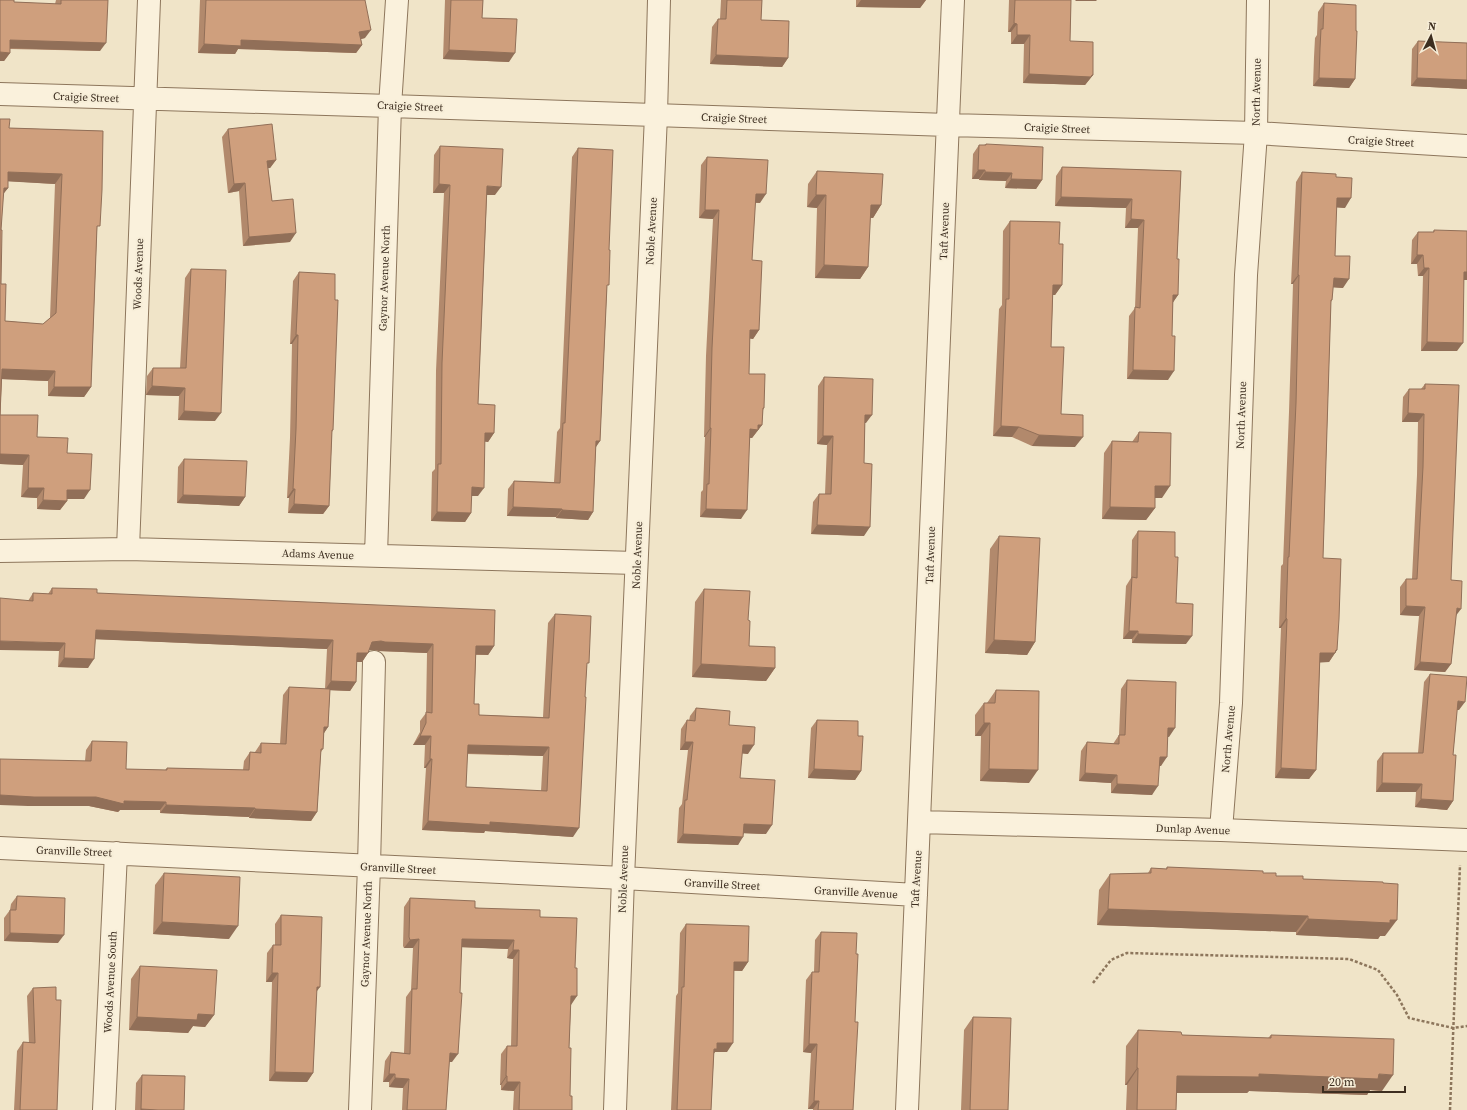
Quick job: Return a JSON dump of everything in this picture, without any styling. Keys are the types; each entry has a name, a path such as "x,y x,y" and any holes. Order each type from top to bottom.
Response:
{"street":[{"name":"Woods Avenue","path":"128,549 148,0"},
{"name":"Gaynor Avenue North","path":"376,556 390,106 397,0"},
{"name":"Noble Avenue","path":"615,1110 623,878 656,115 659,0"},
{"name":"Taft Avenue","path":"907,1110 953,0"},
{"name":"North Avenue","path":"1221,830 1232,703 1246,274 1256,133 1258,0"},
{"name":"Craigie Street","path":"0,94 948,125 1256,133 1467,146"},
{"name":"Adams Avenue","path":"0,550 128,549 636,563"},
{"name":"Gaynor Avenue North","path":"360,1110 369,866 374,662"},
{"name":"Dunlap Avenue","path":"919,822 1221,830 1464,840"},
{"name":"Granville Street","path":"0,848 623,878 796,888"},
{"name":"Woods Avenue South","path":"104,1110 116,853"},
{"name":"Granville Avenue","path":"796,888 916,895"}],"path":[{"path":"1450,1110 1453,1028 1464,840"},
{"path":"1093,983 1111,960 1127,953 1349,959 1378,970 1397,994 1409,1018 1453,1028 1467,1026"}],"building":[{"path":"0,0 61,4 61,0 108,0 106,43 10,40 10,53 0,52"},
{"path":"206,0 365,0 371,30 359,32 362,45 241,40 241,46 204,44"},
{"path":"451,0 483,0 482,18 517,19 515,53 449,50"},
{"path":"727,0 762,0 761,20 789,21 788,58 716,55 718,19 726,19"},
{"path":"1015,0 1071,0 1070,41 1093,42 1093,75 1091,77 1029,74 1030,35 1017,35 1017,24 1014,23"},
{"path":"1324,3 1356,5 1357,31 1355,79 1319,78 1321,29 1323,29"},
{"path":"1418,41 1467,43 1467,80 1417,78"},
{"path":"0,119 10,119 9,128 103,131 102,190 100,226 97,226 91,387 54,387 55,371 2,369 0,415","holes":["8,172 62,174 56,313 43,324 5,321 6,284 1,284 1,230 4,188 8,188"]},
{"path":"272,124 276,160 267,161 272,201 293,199 296,233 249,237 245,183 234,184 228,129"},
{"path":"986,144 1043,147 1042,180 1011,179 1012,173 985,172 985,170 978,170 979,145"},
{"path":"440,146 503,149 501,187 487,186 478,404 495,405 494,433 485,433 484,488 472,487 471,513 437,512 438,464 441,464 442,363 450,185 439,184"},
{"path":"578,148 613,150 609,285 607,285 600,441 596,441 593,512 513,507 514,481 560,483 563,423 565,423"},
{"path":"707,157 768,160 766,194 756,194 752,260 762,261 759,330 750,330 749,374 765,374 764,408 762,425 758,425 758,430 750,429 747,510 706,509 707,484 709,484 712,348 719,210 705,210"},
{"path":"1062,167 1181,171 1177,259 1179,259 1178,295 1173,295 1172,336 1175,336 1174,371 1133,370 1135,307 1140,308 1144,220 1131,219 1132,199 1061,197"},
{"path":"817,171 883,174 881,205 871,205 868,267 824,265 826,195 816,195"},
{"path":"1302,172 1336,174 1336,177 1352,178 1351,198 1337,198 1335,256 1350,256 1349,279 1334,278 1331,300 1323,558 1341,559 1339,619 1337,650 1335,653 1320,653 1316,770 1281,768 1288,557 1296,403 1298,275"},
{"path":"1010,221 1060,222 1059,244 1063,244 1062,285 1053,285 1051,347 1064,347 1061,414 1083,415 1083,437 1039,435 1019,427 1001,426 1006,299 1009,299"},
{"path":"1434,230 1467,231 1467,272 1464,272 1463,343 1427,342 1429,268 1424,268 1423,255 1417,255 1418,232 1434,232"},
{"path":"191,269 226,270 221,413 184,411 185,388 152,386 153,368 186,368"},
{"path":"299,272 335,274 335,300 338,300 329,506 294,504 295,489 293,489 298,335 296,335"},
{"path":"824,377 873,379 872,415 865,415 864,463 872,464 870,527 817,525 819,494 831,494 833,436 823,436"},
{"path":"1425,384 1459,385 1451,580 1462,581 1461,609 1457,608 1451,664 1420,662 1425,607 1406,606 1406,579 1417,579 1423,467 1424,414 1408,413 1409,389 1425,389"},
{"path":"0,415 38,415 37,437 68,438 67,453 92,454 90,490 67,490 67,501 43,500 44,488 28,488 29,455 0,454"},
{"path":"1139,432 1171,433 1170,486 1155,486 1155,508 1110,507 1112,441 1138,442"},
{"path":"184,459 247,461 245,497 183,495"},
{"path":"1138,531 1175,532 1175,557 1178,557 1176,603 1193,604 1192,636 1138,634 1138,631 1129,631 1132,577 1137,578"},
{"path":"999,536 1040,538 1035,642 994,640"},
{"path":"52,588 97,589 97,593 495,610 494,646 476,646 474,704 479,704 479,715 549,718 555,614 591,616 589,663 587,663 585,697 579,828 490,822 490,825 428,821 432,759 430,759 431,736 420,736 426,723 426,712 432,713 433,644 381,641 372,642 368,653 357,653 356,682 331,681 333,640 96,630 94,659 64,658 65,643 0,641 0,598 33,601 33,593 52,594","holes":["468,745 549,747 547,791 466,787"]},
{"path":"704,589 750,591 748,620 750,621 749,646 775,647 775,668 701,664"},
{"path":"1430,674 1467,677 1465,702 1458,701 1453,755 1456,755 1453,801 1421,799 1422,784 1382,783 1383,753 1423,753"},
{"path":"1127,680 1176,682 1175,728 1168,728 1167,757 1160,757 1158,786 1117,784 1117,775 1085,773 1087,742 1119,744 1119,735 1125,735"},
{"path":"289,687 330,689 328,727 324,727 323,749 321,749 317,812 166,805 166,802 124,801 124,804 96,797 34,797 0,795 0,759 91,761 92,741 127,742 126,769 167,770 167,768 249,770 250,752 261,753 261,743 286,744"},
{"path":"996,690 1039,691 1038,770 989,769 990,723 984,723 984,703 995,703"},
{"path":"696,708 730,711 729,725 755,727 754,745 743,745 740,778 775,780 772,825 744,824 743,837 683,834 685,800 687,800 693,742 685,742 687,720 695,721"},
{"path":"817,720 858,721 858,736 863,736 861,771 814,769"},
{"path":"1167,867 1263,871 1263,873 1276,873 1276,876 1303,876 1303,879 1383,882 1398,884 1397,920 1390,920 1390,923 1308,919 1308,916 1108,909 1110,874 1151,873 1151,868 1167,869"},
{"path":"164,873 240,877 238,926 162,922"},
{"path":"17,896 65,898 64,935 10,933 10,910 16,910"},
{"path":"410,898 475,901 475,908 540,910 540,917 577,918 575,968 577,968 577,996 571,996 569,1048 571,1048 570,1096 572,1096 572,1110 519,1110 520,1082 507,1082 506,1076 507,1046 517,1046 519,950 513,950 514,940 462,939 460,993 462,993 458,1054 450,1053 446,1110 407,1110 409,1079 395,1078 395,1074 389,1074 391,1052 410,1054 412,989 417,989 419,939 410,940 409,937"},
{"path":"281,915 322,917 320,987 317,987 313,1073 275,1072 278,973 272,973 273,945 281,945"},
{"path":"686,924 749,926 748,962 734,962 733,1043 717,1043 717,1049 714,1049 711,1110 677,1110"},
{"path":"821,932 857,933 856,954 858,954 855,1022 858,1022 853,1110 818,1110 819,1101 814,1101 817,1044 809,1044 812,972 819,972"},
{"path":"140,966 217,970 214,1015 198,1014 197,1020 137,1017"},
{"path":"56,987 56,1000 61,1000 57,1110 20,1110 23,1042 35,1043 33,988"},
{"path":"973,1017 1011,1018 1008,1110 970,1110"},
{"path":"1138,1030 1181,1032 1182,1035 1271,1038 1271,1035 1394,1039 1393,1075 1379,1074 1378,1079 1259,1074 1259,1077 1177,1076 1176,1110 1137,1110"},
{"path":"142,1075 185,1076 184,1110 141,1109"}]}
